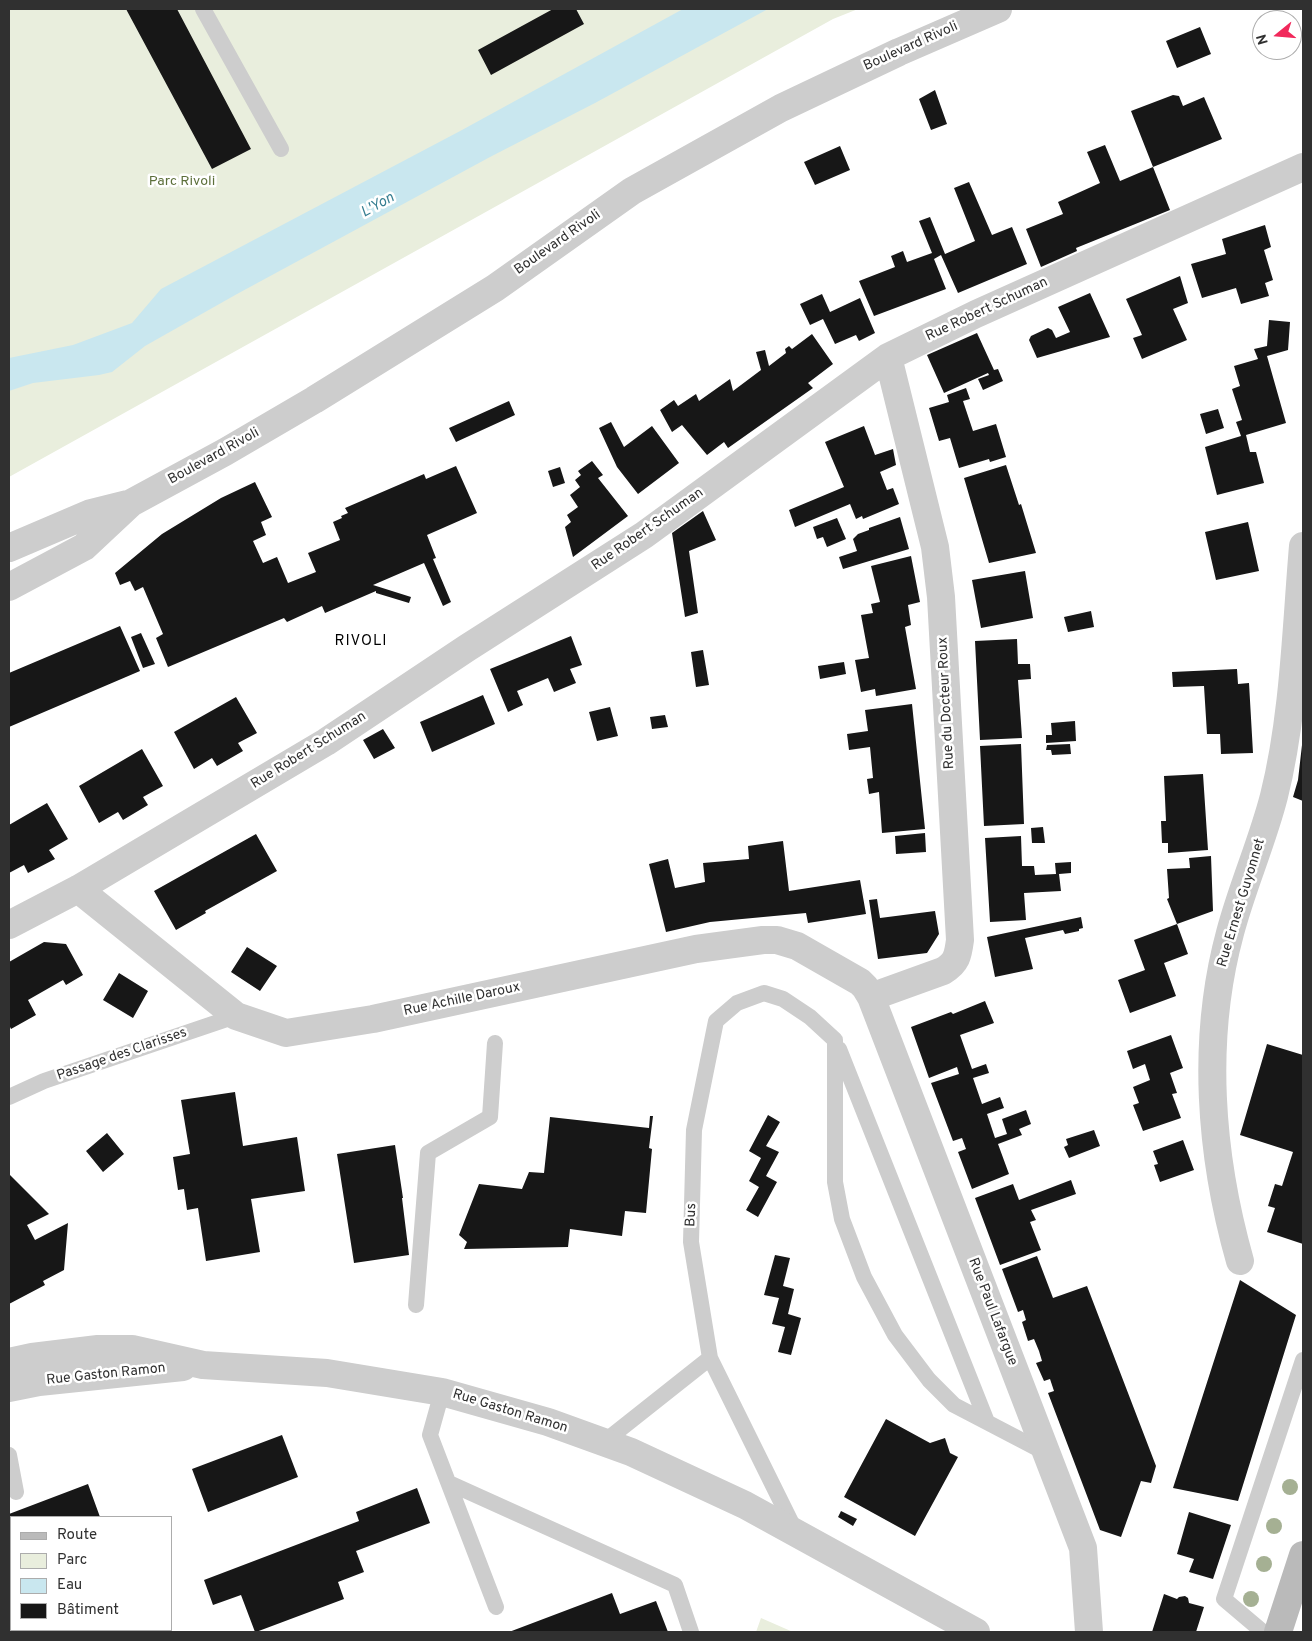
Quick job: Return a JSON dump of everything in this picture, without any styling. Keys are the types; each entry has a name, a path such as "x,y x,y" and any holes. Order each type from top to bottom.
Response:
{"main road":[{"path":"1278,1632 1303,1555"}],"street":[{"name":"Boulevard Rivoli","path":"9,548 91,513 131,503 225,452 314,400 495,288 632,191 781,108 899,52 998,9"},
{"name":"Rue Robert Schuman","path":"9,925 78,889 326,742 644,535 888,357 976,314 1303,167"},
{"name":"Rue du Docteur Roux","path":"872,997 952,966 958,957 960,940 942,607 935,547 888,357"},
{"name":"Boulevard Rivoli","path":"9,587 84,547 131,503"},
{"name":"Rue Ernest Guyonnet","path":"1240,1261 1228,1211 1216,1142 1211,1058 1220,980 1230,932 1274,797 1285,741 1303,546"},
{"name":"Rue Achille Daroux","path":"78,889 236,1016 286,1033 373,1019 696,949 763,940 776,940 797,946 860,982 872,997"},
{"name":"Rue Paul Lafargue","path":"872,997 1083,1548 1089,1632"},
{"name":"Rue Gaston Ramon","path":"9,1362 32,1357 98,1349 132,1349 203,1365 328,1373 442,1392 548,1422 631,1452 745,1505 976,1632"},
{"name":"Rue Gaston Ramon","path":"9,1388 48,1381 203,1365"},
{"path":"1083,1548 1106,1632"}],"lane":[{"path":"203,9 281,149"},
{"name":"Bus","path":"796,1532 710,1358 691,1242 694,1130 716,1021 737,1003 764,993 783,999 810,1017 835,1040 987,1422"},
{"name":"Passage des Clarisses","path":"9,1097 44,1081 236,1016"},
{"path":"835,1040 835,1182 842,1220 864,1277 895,1335 929,1380 954,1405 1046,1453"},
{"path":"416,1305 428,1153 490,1117 494,1044"},
{"path":"604,1442 710,1358"},
{"path":"1264,1632 1224,1599 1303,1360"},
{"path":"442,1392 430,1435 496,1607"},
{"path":"9,1455 16,1492"},
{"path":"449,1483 675,1585 691,1632"}],"green space":[{"name":"Parc Rivoli","path":"9,9 858,9 833,19 9,477"},
{"path":"761,1618 793,1632 756,1632"}],"water":[{"name":"L'Yon","path":"683,9 768,9 237,294 145,346 112,372 33,383 9,391 9,358 73,345 132,323 161,289 462,130"}],"building":[{"path":"126,9 177,9 251,149 212,169"},
{"path":"553,9 576,9 584,24 491,75 478,50"},
{"path":"1200,27 1211,54 1177,68 1166,41"},
{"path":"935,90 947,124 931,130 919,99"},
{"path":"1173,95 1179,96 1183,106 1204,97 1222,139 1153,167 1131,111"},
{"path":"1105,145 1120,181 1153,167 1170,210 1076,248 1077,251 1041,267 1026,229 1063,214 1058,202 1100,183 1087,152"},
{"path":"840,146 850,170 815,185 804,162"},
{"path":"969,182 992,235 1012,227 1027,264 958,293 941,255 934,259 946,289 874,316 859,281 895,267 891,256 903,251 907,262 932,253 919,221 930,217 945,254 975,241 954,188"},
{"path":"1265,225 1271,247 1264,250 1273,280 1265,283 1269,296 1241,304 1236,288 1202,298 1191,264 1226,254 1222,239"},
{"path":"1180,276 1188,303 1173,309 1187,340 1142,359 1133,338 1142,335 1126,299"},
{"path":"1090,293 1110,337 1037,358 1029,340 1031,336 1048,328 1052,330 1056,338 1070,332 1058,307"},
{"path":"822,294 830,312 860,298 875,333 859,341 856,335 835,344 823,319 810,325 800,304"},
{"path":"1269,320 1290,322 1288,350 1267,356 1286,423 1246,435 1250,452 1256,452 1264,483 1217,495 1205,447 1241,436 1236,422 1242,420 1232,389 1240,386 1234,366 1258,359 1254,349 1267,346"},
{"path":"977,333 994,370 998,369 1003,381 983,390 978,379 989,375 988,373 944,393 927,355"},
{"path":"812,334 833,364 808,383 813,388 728,448 724,442 707,455 682,425 672,432 660,410 674,400 678,406 696,394 699,401 730,379 733,391 761,370 756,352 765,350 769,366 786,353 785,349 789,346 792,349"},
{"path":"966,388 970,399 963,401 973,431 996,424 1006,457 990,462 989,459 959,468 950,438 939,441 929,408 949,402 947,395"},
{"path":"509,401 515,415 456,442 449,428"},
{"path":"1218,409 1224,428 1206,434 1200,414"},
{"path":"611,422 624,447 652,426 679,463 638,494 617,467 599,428"},
{"path":"864,426 875,455 893,449 896,465 880,472 887,490 893,488 899,504 863,519 862,516 856,519 850,504 795,527 789,510 844,487 825,442"},
{"path":"592,461 603,475 598,478 628,516 573,557 565,527 571,522 567,515 578,507 570,495 580,487 575,480 581,475 578,471"},
{"path":"1006,465 1019,505 1021,504 1036,553 989,563 964,478"},
{"path":"456,466 477,513 427,535 436,558 433,559 451,602 443,606 424,563 373,585 411,597 409,603 376,593 376,591 325,613 322,606 287,622 284,618 168,667 156,638 163,634 143,587 135,591 130,581 120,585 115,573 162,534 221,498 255,482 272,517 261,522 266,535 253,541 263,563 277,557 288,583 316,572 308,553 340,540 333,522 348,513 345,508 424,474 426,479"},
{"path":"560,467 565,483 553,487 548,471"},
{"path":"703,511 716,540 689,551 698,613 685,617 672,533"},
{"path":"900,517 909,549 843,569 839,557 857,551 853,539 858,534"},
{"path":"837,518 846,539 827,547 823,537 817,539 813,527"},
{"path":"1248,522 1259,571 1216,580 1205,532"},
{"path":"911,556 920,602 908,605 911,625 905,627 916,689 876,696 875,689 861,692 855,660 869,658 861,615 873,613 871,604 880,602 871,566"},
{"path":"1025,571 1033,618 981,628 972,580"},
{"path":"1091,611 1094,627 1068,632 1064,617"},
{"path":"120,626 140,671 9,727 9,673"},
{"path":"141,633 155,664 143,668 131,637"},
{"path":"571,636 582,665 570,669 576,683 554,692 548,678 517,691 523,705 508,712 490,669"},
{"path":"1017,639 1018,664 1030,664 1031,679 1018,680 1022,738 980,740 975,641"},
{"path":"703,650 709,685 696,687 691,652"},
{"path":"844,662 846,674 820,679 818,666"},
{"path":"1237,669 1238,684 1249,683 1253,753 1221,754 1220,734 1207,734 1204,686 1173,687 1172,672"},
{"path":"483,695 495,724 432,752 420,722"},
{"path":"236,697 257,733 238,743 243,751 217,766 212,758 194,769 174,732"},
{"path":"912,704 925,829 882,833 879,792 869,794 867,779 873,778 870,747 849,750 847,734 868,731 865,710"},
{"path":"610,707 618,736 597,741 589,712"},
{"path":"665,715 668,727 652,729 650,717"},
{"path":"1075,721 1076,741 1046,743 1046,735 1052,735 1051,723"},
{"path":"383,729 395,748 374,759 363,740"},
{"path":"1021,744 1024,824 984,826 980,746"},
{"path":"1070,744 1071,754 1052,755 1051,750 1046,750 1047,745"},
{"path":"1302,745 1303,801 1293,797 1298,780"},
{"path":"142,749 163,786 143,797 148,805 123,820 118,812 99,823 79,786"},
{"path":"1203,774 1208,850 1168,853 1168,843 1162,843 1161,821 1166,821 1164,776"},
{"path":"47,803 68,839 49,850 55,859 28,873 24,865 9,873 9,825"},
{"path":"1043,827 1045,843 1032,843 1031,828"},
{"path":"925,833 926,852 896,854 895,836"},
{"path":"256,834 277,871 205,911 206,913 176,930 154,891"},
{"path":"1021,836 1022,866 1034,866 1035,875 1056,874 1055,863 1071,862 1071,873 1059,874 1061,891 1024,893 1026,920 990,922 985,838"},
{"path":"783,841 789,891 860,880 866,914 808,923 806,913 710,922 666,932 649,864 668,859 675,888 705,882 703,863 749,859 748,846"},
{"path":"1211,856 1213,911 1177,924 1167,899 1169,898 1167,869 1190,868 1189,858"},
{"path":"877,899 880,918 935,911 939,934 927,953 878,959 869,900"},
{"path":"1081,917 1083,928 1079,929 1079,931 1065,934 1063,930 1025,938 1033,969 995,977 987,937"},
{"path":"1177,924 1188,954 1164,963 1176,996 1130,1013 1118,980 1145,970 1134,940"},
{"path":"44,942 66,944 83,975 66,985 63,980 28,1000 36,1015 11,1029 9,1025 9,962"},
{"path":"247,947 277,966 260,991 231,972"},
{"path":"119,973 148,991 133,1018 103,1000"},
{"path":"985,1001 994,1023 960,1035 972,1069 986,1064 989,1073 973,1078 982,1104 1000,1097 1004,1108 987,1114 995,1138 1007,1134 1002,1119 1026,1110 1031,1124 1019,1129 1022,1135 998,1144 1009,1174 972,1189 958,1152 966,1149 962,1138 953,1141 931,1083 959,1074 957,1067 929,1078 911,1027 951,1012 953,1014"},
{"path":"1171,1035 1183,1068 1170,1073 1177,1093 1172,1094 1181,1118 1143,1131 1133,1105 1139,1103 1133,1087 1150,1080 1145,1064 1133,1069 1127,1051"},
{"path":"1267,1044 1303,1055 1303,1244 1267,1232 1275,1208 1268,1206 1275,1184 1282,1186 1293,1152 1240,1135"},
{"path":"235,1092 243,1146 297,1137 305,1191 251,1199 260,1252 206,1261 198,1208 187,1210 184,1189 178,1190 173,1157 190,1154 181,1100"},
{"path":"768,1115 780,1122 766,1146 779,1152 766,1176 777,1182 758,1217 746,1210 759,1187 749,1181 761,1158 749,1151"},
{"path":"650,1116 653,1116 649,1148 652,1149 646,1213 625,1211 622,1236 570,1229 568,1247 464,1249 467,1242 459,1235 479,1184 522,1189 529,1172 544,1173 550,1117 649,1128"},
{"path":"1094,1130 1100,1146 1069,1158 1064,1147 1068,1145 1066,1139"},
{"path":"107,1133 124,1154 103,1172 86,1151"},
{"path":"1183,1140 1194,1170 1160,1182 1154,1165 1158,1164 1153,1151"},
{"path":"395,1145 409,1255 354,1263 337,1154"},
{"path":"9,1174 49,1214 27,1225 35,1240 68,1223 64,1270 43,1281 45,1285 9,1304"},
{"path":"1071,1180 1076,1194 1031,1210 1036,1220 1030,1222 1041,1250 1000,1265 975,1198 1013,1184 1019,1200"},
{"path":"775,1255 790,1258 783,1286 794,1289 788,1314 801,1318 791,1355 778,1352 785,1327 772,1324 779,1298 764,1295"},
{"path":"1037,1256 1053,1298 1087,1286 1156,1466 1151,1483 1141,1481 1121,1537 1100,1530 1048,1393 1054,1391 1050,1379 1044,1381 1036,1363 1042,1361 1039,1351 1034,1339 1028,1341 1022,1322 1026,1320 1023,1310 1018,1312 1002,1269"},
{"path":"1240,1280 1296,1315 1238,1501 1173,1488"},
{"path":"886,1419 930,1443 945,1438 950,1453 958,1457 915,1536 844,1497"},
{"path":"282,1435 298,1477 208,1512 192,1469"},
{"path":"88,1484 100,1516 10,1516 10,1577 9,1514"},
{"path":"417,1488 430,1523 356,1551 364,1572 338,1582 344,1599 256,1632 241,1595 213,1605 204,1580 359,1521 356,1512"},
{"path":"841,1511 857,1519 853,1526 838,1517"},
{"path":"1189,1512 1231,1525 1213,1579 1189,1572 1194,1559 1177,1554"},
{"path":"612,1593 620,1614 656,1601 668,1632 509,1632"},
{"path":"1164,1594 1177,1599 1185,1596 1188,1598 1189,1603 1204,1607 1196,1632 1152,1632"},
{"path":"74,1631 172,1632 74,1632"}],"district":[{"name":"RIVOLI","path":"361,642"}]}
